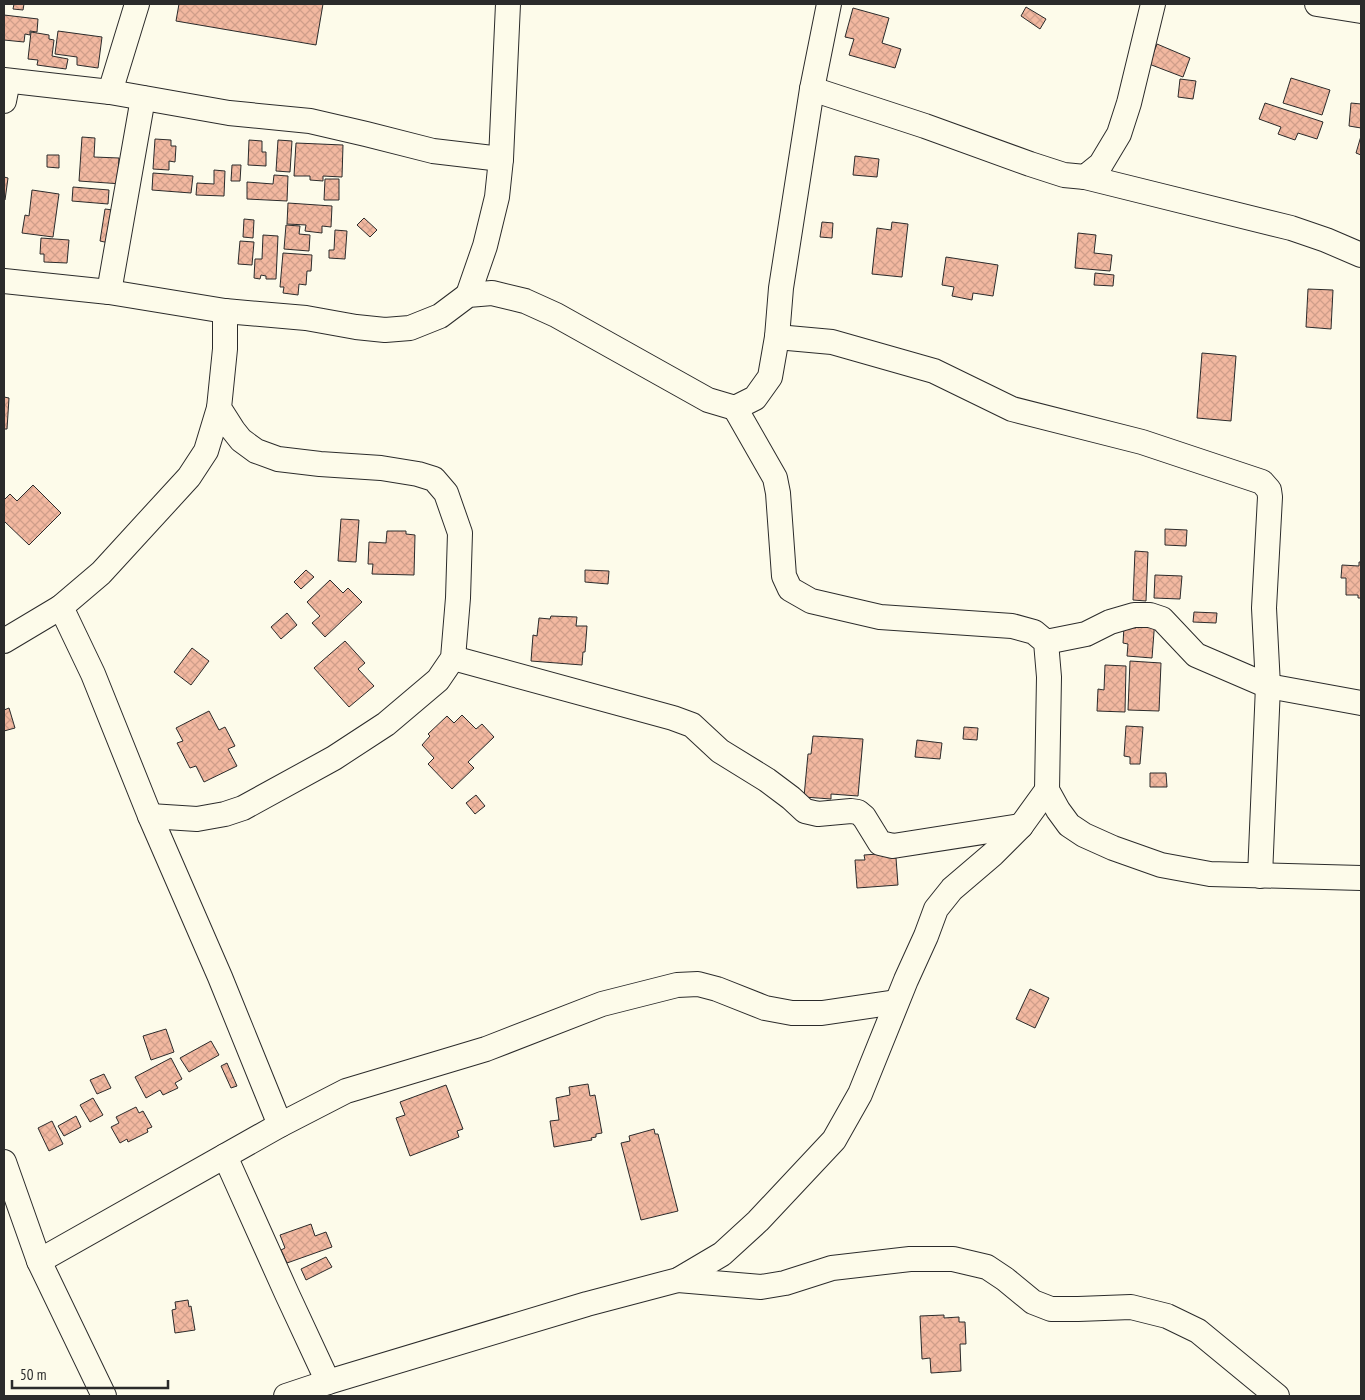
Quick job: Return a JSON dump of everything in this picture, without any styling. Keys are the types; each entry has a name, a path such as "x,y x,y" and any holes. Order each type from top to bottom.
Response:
{"street":[{"path":"110,92 137,4"},
{"path":"468,295 497,197 501,159 508,4"},
{"path":"4,281 109,292 225,310 306,318 385,330 410,328 440,316 468,295 492,293 525,301 556,315 708,400 735,408 755,398 770,377 777,337 781,288 812,89 829,4"},
{"path":"1085,177 1101,164 1119,134 1129,103 1152,4"},
{"path":"1317,4 1361,11"},
{"path":"5,87 110,92 229,113 310,121 433,151 501,159"},
{"path":"812,89 1064,175 1085,177 1291,228 1361,255"},
{"path":"109,292 143,98"},
{"path":"4,641 61,607 101,573 189,477 206,451 219,408 225,349 225,310"},
{"path":"777,337 832,342 934,370 1012,409 1142,442 1262,482 1269,490 1270,497 1264,608 1268,686 1260,876"},
{"path":"150,816 197,819 225,814 242,808 334,758 386,724 438,680 453,658 458,598 460,533 446,493 434,479 418,474 381,468 278,459 256,450 240,440 219,408"},
{"path":"735,408 775,478 778,492 784,576 790,589 811,601 880,617 1012,626 1034,632 1046,642 1049,678 1047,790 1069,825 1084,835 1113,848 1161,865 1210,874 1361,878"},
{"path":"61,607 93,674 150,816 220,977 280,1125"},
{"path":"1046,642 1086,634 1110,622 1134,615 1150,615 1162,619 1196,655 1268,686 1361,703"},
{"path":"453,658 673,718 692,725 720,751 766,780 805,811 818,814 858,812 864,817 880,843 894,846 1021,826"},
{"path":"286,1396 316,1389 587,1304 678,1280 722,1254 758,1221 834,1140 860,1094 896,1002 936,909 952,889 993,854 1021,826 1047,790"},
{"path":"39,1261 280,1125 346,1091 486,1049 602,1004 676,985 698,984 717,989 765,1008 792,1013 822,1013 896,1002"},
{"path":"226,1156 287,1294 316,1389"},
{"path":"4,1162 39,1261 104,1396"},
{"path":"678,1280 761,1287 785,1283 832,1268 910,1259 953,1259 987,1267 1033,1302 1051,1309 1130,1307 1167,1316 1198,1331 1277,1396"}],"building":[{"path":"14,4 24,4 23,10 13,9"},
{"path":"179,4 323,4 316,45 176,21"},
{"path":"1026,7 1046,19 1040,29 1021,16"},
{"path":"853,8 889,18 882,43 901,49 895,68 849,55 854,39 845,37"},
{"path":"4,15 38,19 37,32 30,31 30,35 25,34 24,42 4,40"},
{"path":"58,31 102,37 98,68 77,65 77,57 55,54"},
{"path":"31,32 49,35 49,39 54,40 52,56 68,59 66,69 37,65 38,60 28,59"},
{"path":"1157,44 1190,58 1183,77 1149,64"},
{"path":"1291,78 1330,90 1322,115 1283,103"},
{"path":"1180,79 1196,81 1193,99 1178,97"},
{"path":"1265,103 1323,122 1317,139 1298,133 1295,140 1278,134 1281,127 1259,119"},
{"path":"1351,103 1361,104 1361,128 1349,126"},
{"path":"1361,136 1361,155 1356,153"},
{"path":"82,137 95,138 94,157 119,158 118,172 122,184 79,181"},
{"path":"155,139 171,140 171,146 176,146 175,162 169,161 169,170 153,169"},
{"path":"249,140 262,141 262,152 266,152 266,166 248,165"},
{"path":"278,140 292,141 290,172 276,171"},
{"path":"296,143 343,145 342,177 323,176 323,181 310,180 310,176 294,176"},
{"path":"47,155 59,155 59,168 47,167"},
{"path":"855,156 879,159 877,177 853,175"},
{"path":"232,165 241,165 240,181 231,181"},
{"path":"214,170 225,171 224,196 196,195 197,183 214,184"},
{"path":"153,173 193,176 191,193 152,190"},
{"path":"274,175 288,176 287,201 247,199 247,182 273,184"},
{"path":"4,177 8,178 5,200 4,200"},
{"path":"325,179 339,179 339,200 324,200"},
{"path":"73,187 109,190 108,204 72,201"},
{"path":"32,190 59,194 53,237 22,233 25,215 29,216"},
{"path":"288,203 332,206 331,227 322,226 322,233 305,231 306,225 287,224"},
{"path":"105,209 113,210 109,243 100,241"},
{"path":"364,218 377,230 370,237 357,225"},
{"path":"244,219 254,220 253,238 243,237"},
{"path":"822,222 833,223 832,238 820,237"},
{"path":"892,222 908,224 902,277 872,274 877,228 891,230"},
{"path":"286,225 300,226 299,234 310,235 309,251 284,249"},
{"path":"335,230 347,231 345,259 329,258 329,250 334,250"},
{"path":"1078,233 1096,235 1094,253 1112,255 1110,271 1075,268"},
{"path":"263,235 278,236 276,279 266,279 266,276 261,275 260,279 254,278 255,259 262,259"},
{"path":"41,238 69,240 67,263 44,262 44,254 40,254"},
{"path":"240,241 254,242 252,265 238,264"},
{"path":"283,253 312,255 311,271 307,271 306,285 299,284 298,295 283,293 284,287 280,287"},
{"path":"946,257 998,265 993,296 973,293 972,300 952,296 954,287 942,285"},
{"path":"1095,273 1114,275 1113,286 1094,285"},
{"path":"1308,289 1333,290 1331,329 1306,327"},
{"path":"1202,353 1236,356 1231,421 1197,418"},
{"path":"4,397 9,398 7,429 4,429"},
{"path":"33,485 61,513 29,545 4,521 4,500 10,494 17,501"},
{"path":"341,519 359,520 356,562 338,561"},
{"path":"1165,529 1187,530 1186,546 1165,545"},
{"path":"387,531 406,531 406,534 415,535 414,575 372,574 373,564 368,564 369,542 386,543"},
{"path":"1135,551 1148,552 1146,601 1133,600"},
{"path":"1359,562 1361,562 1361,598 1358,598 1358,595 1346,595 1346,578 1341,578 1342,565 1359,566"},
{"path":"306,570 314,577 301,589 294,582"},
{"path":"585,570 609,571 608,584 585,582"},
{"path":"1155,575 1182,576 1180,599 1154,598"},
{"path":"330,580 343,593 348,588 362,602 325,637 312,623 320,616 307,602"},
{"path":"1194,612 1217,613 1216,623 1193,622"},
{"path":"287,613 297,625 281,639 271,627"},
{"path":"551,616 577,617 576,626 587,626 582,665 531,661 533,635 537,636 539,618 550,619"},
{"path":"1137,617 1155,619 1152,658 1127,656 1128,644 1123,643 1124,627 1136,628"},
{"path":"345,641 365,663 358,669 374,686 349,707 314,668"},
{"path":"192,648 209,661 191,685 174,672"},
{"path":"1130,661 1161,663 1159,711 1128,710"},
{"path":"1105,665 1126,666 1125,712 1097,711 1098,689 1104,690"},
{"path":"9,708 15,728 4,731 4,710"},
{"path":"209,711 219,730 225,727 235,746 228,749 237,766 204,782 196,766 190,768 177,743 183,741 176,728"},
{"path":"462,715 476,729 482,724 494,737 468,762 474,768 452,789 428,764 434,758 422,745 430,736 428,734 447,716 454,723"},
{"path":"1126,726 1143,727 1140,764 1130,764 1130,757 1124,756"},
{"path":"964,727 978,728 977,740 963,739"},
{"path":"813,736 863,739 858,796 831,794 831,799 804,797 808,754 811,754"},
{"path":"917,740 942,743 940,759 915,757"},
{"path":"1150,773 1166,773 1167,787 1150,787"},
{"path":"476,795 485,806 475,814 466,803"},
{"path":"892,853 892,858 896,858 898,885 857,888 855,860 865,860 864,855"},
{"path":"1030,989 1049,998 1035,1028 1016,1019"},
{"path":"166,1029 174,1052 151,1060 143,1036"},
{"path":"211,1041 219,1055 189,1072 180,1058"},
{"path":"171,1058 182,1079 175,1083 178,1088 163,1095 160,1090 146,1098 135,1077"},
{"path":"227,1063 237,1086 231,1088 221,1066"},
{"path":"104,1074 111,1088 97,1094 90,1080"},
{"path":"588,1084 590,1096 595,1095 602,1133 596,1134 596,1137 591,1138 592,1140 554,1147 550,1121 559,1120 556,1098 570,1095 569,1087"},
{"path":"446,1085 463,1129 457,1131 459,1137 410,1156 396,1118 405,1115 400,1102"},
{"path":"93,1098 103,1115 90,1122 80,1105"},
{"path":"136,1107 139,1113 143,1111 152,1127 147,1129 148,1132 128,1142 127,1139 120,1143 111,1127 119,1123 116,1117"},
{"path":"76,1116 81,1127 64,1136 58,1126"},
{"path":"52,1121 63,1144 49,1151 38,1128"},
{"path":"654,1129 655,1134 658,1134 678,1211 641,1220 621,1143 630,1141 629,1136"},
{"path":"311,1224 315,1236 326,1232 332,1247 287,1263 281,1250 285,1248 280,1235"},
{"path":"326,1257 332,1267 306,1280 301,1269"},
{"path":"188,1300 189,1307 191,1306 195,1330 175,1333 172,1310 176,1309 175,1302"},
{"path":"944,1315 944,1318 959,1317 959,1322 965,1322 966,1344 960,1344 961,1371 931,1373 930,1358 922,1359 920,1316"}]}
